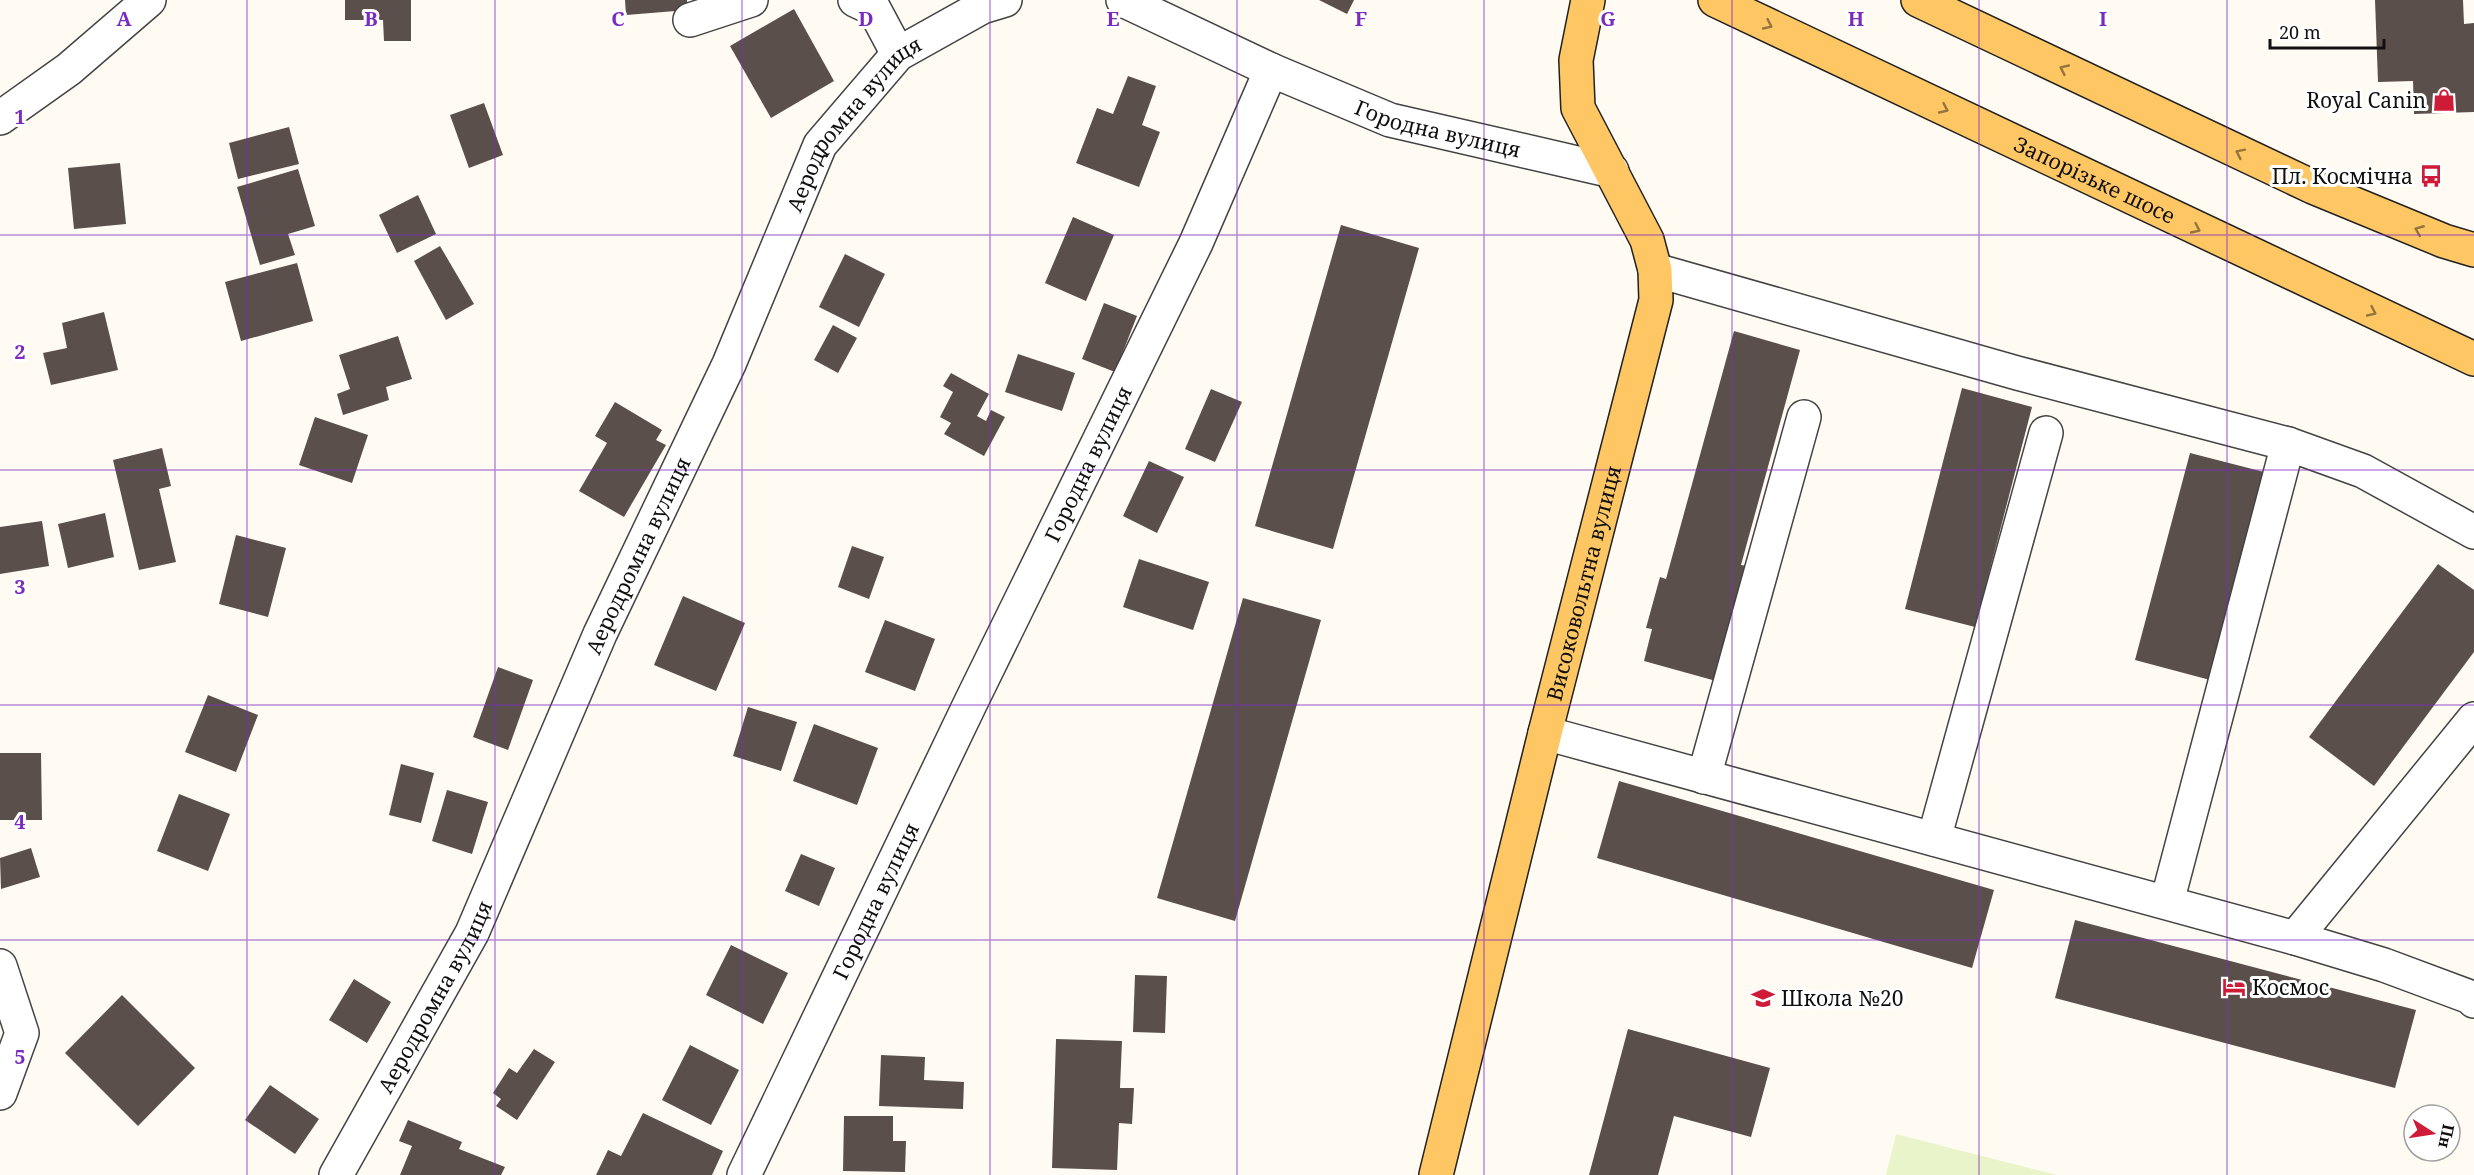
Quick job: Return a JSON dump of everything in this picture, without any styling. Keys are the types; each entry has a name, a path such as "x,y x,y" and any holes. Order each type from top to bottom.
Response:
{"main road":[{"name":"Високовольтна вулиця","path":"1436,1175 1545,733 1656,300 1655,270 1647,240 1578,108 1576,60 1588,0"},
{"name":"Запорізьке шосе","path":"1715,0 2474,359"},
{"path":"1918,0 2313,187 2444,241 2474,250"}],"street":[{"path":"0,118 69,69 149,0"},
{"path":"690,20 751,0"},
{"path":"855,0 874,9 898,54"},
{"name":"Аеродромна вулиця","path":"336,1175 472,933 600,634 729,364 820,144 898,54 982,7 1005,0"},
{"path":"1124,0 1271,70"},
{"name":"Городна вулиця","path":"744,1175 970,704 1196,243 1271,70 1390,120 1612,171"},
{"path":"1655,270 2017,373 2288,444 2363,471 2474,532"},
{"path":"1704,777 1804,417"},
{"path":"1934,839 2046,433"},
{"path":"2167,902 2288,444"},
{"path":"2295,938 2474,719"},
{"path":"1545,733 2295,938 2384,965 2470,997 2474,1001"},
{"path":"0,966 22,1033 0,1093"}],"green space":[{"path":"1896,1134 2057,1175 1886,1175"}],"building":[{"path":"345,0 411,0 411,41 384,41 383,20 345,20"},
{"path":"625,0 687,0 688,10 626,15"},
{"path":"1319,0 1354,0 1347,14"},
{"path":"2375,0 2463,0 2464,24 2474,23 2474,112 2414,114 2413,81 2378,82"},
{"path":"794,9 834,81 771,118 730,46"},
{"path":"1128,76 1156,86 1142,125 1160,132 1139,187 1076,163 1097,108 1113,114"},
{"path":"484,103 503,155 469,168 450,115"},
{"path":"289,127 299,164 238,179 229,143"},
{"path":"120,163 126,224 74,229 68,168"},
{"path":"298,169 315,226 288,234 295,255 260,265 237,187"},
{"path":"418,195 436,234 397,253 379,215"},
{"path":"1073,217 1114,235 1086,301 1045,283"},
{"path":"1341,225 1419,248 1333,549 1255,526"},
{"path":"440,246 474,304 446,320 414,261"},
{"path":"845,254 885,274 859,327 819,307"},
{"path":"297,263 313,321 241,341 225,282"},
{"path":"1104,303 1137,316 1115,372 1082,359"},
{"path":"104,312 118,370 51,385 43,353 67,348 62,323"},
{"path":"833,325 857,338 838,373 814,360"},
{"path":"1734,331 1800,350 1741,565 1747,566 1716,681 1644,661 1652,629 1646,628 1660,577 1666,579"},
{"path":"398,336 412,379 386,387 389,400 343,415 337,394 350,389 339,355"},
{"path":"1018,354 1075,373 1062,411 1005,392"},
{"path":"951,373 989,394 977,416 986,421 991,410 1005,417 984,456 944,434 951,423 940,417 953,392 943,386"},
{"path":"1962,388 2032,407 1975,627 1905,609"},
{"path":"1211,389 1242,402 1215,462 1185,449"},
{"path":"615,402 662,430 656,440 666,445 624,517 579,491 607,443 595,436"},
{"path":"315,417 368,435 352,483 299,465"},
{"path":"162,448 171,486 159,489 176,562 139,570 113,460"},
{"path":"2190,453 2264,472 2210,680 2135,660"},
{"path":"1149,461 1184,477 1157,533 1123,516"},
{"path":"105,513 114,557 68,568 58,524"},
{"path":"42,521 49,566 0,574 0,527"},
{"path":"236,535 286,548 268,617 219,604"},
{"path":"852,546 884,557 869,599 838,587"},
{"path":"1139,559 1209,582 1193,630 1123,607"},
{"path":"2438,564 2474,590 2474,652 2374,786 2309,737"},
{"path":"683,596 745,623 716,691 654,665"},
{"path":"1243,598 1321,620 1235,921 1157,898"},
{"path":"885,620 935,639 915,691 865,672"},
{"path":"498,667 533,680 508,750 473,737"},
{"path":"208,695 258,715 236,772 185,752"},
{"path":"748,707 797,722 781,771 733,756"},
{"path":"814,724 878,748 857,805 793,781"},
{"path":"0,753 41,753 42,820 0,820"},
{"path":"401,764 434,773 421,823 389,815"},
{"path":"1619,781 1994,890 1972,968 1597,858"},
{"path":"447,790 488,802 472,854 432,841"},
{"path":"179,794 230,814 208,871 157,851"},
{"path":"31,848 40,877 1,889 0,858"},
{"path":"801,854 835,868 819,906 785,891"},
{"path":"2075,920 2416,1010 2395,1088 2055,998"},
{"path":"731,945 788,973 763,1024 706,995"},
{"path":"1135,975 1167,976 1165,1033 1133,1032"},
{"path":"354,979 391,1002 367,1043 329,1020"},
{"path":"122,995 195,1068 138,1126 65,1053"},
{"path":"1628,1029 1770,1068 1751,1137 1674,1116 1658,1175 1589,1175"},
{"path":"1056,1039 1122,1041 1120,1088 1134,1088 1132,1124 1119,1123 1117,1170 1052,1168"},
{"path":"690,1045 739,1070 711,1125 662,1100"},
{"path":"534,1049 555,1062 517,1120 496,1106 501,1099 493,1093 509,1068 517,1073"},
{"path":"881,1055 925,1057 924,1080 964,1082 963,1109 879,1106"},
{"path":"270,1085 319,1119 295,1154 245,1120"},
{"path":"643,1113 723,1151 712,1175 596,1175 608,1150 621,1156"},
{"path":"844,1116 893,1116 893,1141 906,1141 905,1172 843,1171"},
{"path":"408,1120 462,1142 459,1149 505,1167 501,1175 400,1175 412,1146 399,1141"}],"place":[{"name":"Royal Canin","path":"2444,100"},
{"name":"Пл. Космічна","path":"2431,176"},
{"name":"Космос","path":"2234,987"},
{"name":"Школа №20","path":"1763,998"}]}
